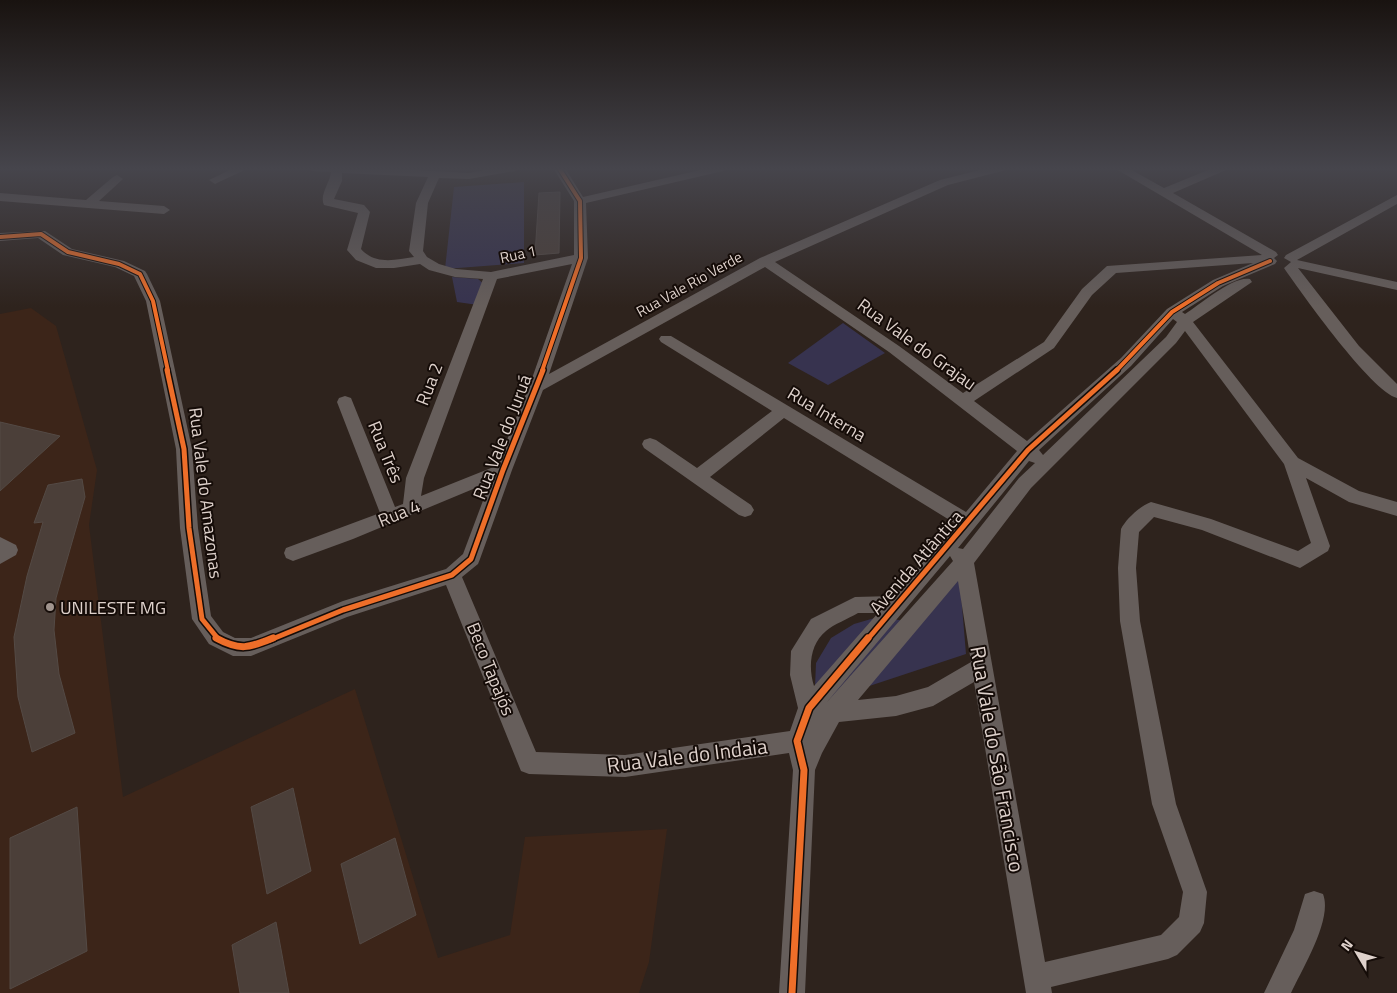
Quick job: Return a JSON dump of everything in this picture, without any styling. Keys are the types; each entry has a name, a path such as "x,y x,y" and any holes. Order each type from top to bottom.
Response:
{"street":[{"path":"363,214 354,250 359,257 368,263 384,264 422,260 416,251 420,214"},
{"name":"Rua Vale do Juruá","path":"233,647 251,647 343,610 452,575 471,559 503,470 537,387 582,258 580,214"},
{"name":"Rua Vale Rio Verde","path":"537,387 765,261 871,214"},
{"path":"1200,214 1281,262 1345,339 1384,382 1397,393"},
{"name":"Avenida Atlântica","path":"806,744 833,713 957,553 968,522 1028,450 1178,317 1369,214"},
{"name":"Rua Vale do Amazonas","path":"0,237 42,234 68,252 119,264 140,274 153,301 184,448 189,528 202,619 216,638 233,647"},
{"name":"Rua 1","path":"422,260 434,267 455,273 491,276 582,258"},
{"path":"963,401 1049,345 1087,292 1112,269 1150,268 1245,259 1281,262 1397,286"},
{"name":"Rua Vale do Grajau","path":"765,261 894,349 1044,463"},
{"name":"Rua 2","path":"411,508 414,478 491,276"},
{"path":"1178,317 1292,462 1355,497 1378,502 1397,509"},
{"name":"Avenida Atlântica","path":"792,993 809,708 896,604 957,553 1044,463 1171,340 1178,317"},
{"name":"Rua Interna","path":"666,339 968,522"},
{"name":"Rua Três","path":"345,402 390,516"},
{"path":"697,476 784,411"},
{"path":"650,444 745,510"},
{"name":"Rua Vale do São Francisco","path":"957,553 982,666 1037,985 1168,946 1191,923 1195,892 1164,804 1130,621 1126,568 1130,529 1151,509 1205,524 1300,560 1321,546 1292,462"},
{"name":"Rua 4","path":"293,554 503,470"},
{"path":"0,546 9,550 0,556"},
{"name":"Beco Tapajós","path":"452,575 530,763"},
{"path":"896,604 854,605 818,625 801,651 800,675 809,708 833,713 896,706 933,696 982,666"},
{"name":"Rua Vale do Indaia","path":"530,763 625,766 806,744"},
{"path":"1277,993 1306,933 1314,903"}],"shaded area":[{"path":"451,214 524,214 524,263 445,269"},
{"path":"452,277 478,279 485,285 478,305 457,302"},
{"name":"UNILESTE MG","path":"31,308 56,326 97,470 89,525 123,797 355,689 438,958 510,935 525,837 667,829 649,962 639,993 0,993 0,314"},
{"path":"843,323 885,353 828,385 788,363"},
{"path":"959,570 966,654 824,701 815,687 816,663 831,638 854,624 878,617 913,622"}],"building":[{"path":"538,214 560,214 559,253 535,255"},
{"path":"0,422 60,436 0,491"},
{"path":"82,479 85,497 56,598 54,630 59,674 75,733 32,752 18,697 14,637 27,576 43,522 34,523 48,485"},
{"path":"293,788 311,871 267,894 251,807"},
{"path":"77,807 87,951 10,989 10,838"},
{"path":"395,838 416,915 360,944 341,864"},
{"path":"276,922 289,993 240,993 232,945"}],"cycle path":[{"path":"0,237 41,234 68,252 119,264 140,274 153,301 184,449 189,528 202,619 216,638 233,647 251,647 343,610 452,575 471,559 503,470 537,387 581,258 580,214"},
{"path":"792,993 804,770 797,741 809,708 1028,450 1126,362 1172,312 1218,283 1270,261"}],"place":[{"name":"UNILESTE MG","path":"50,607"}]}
